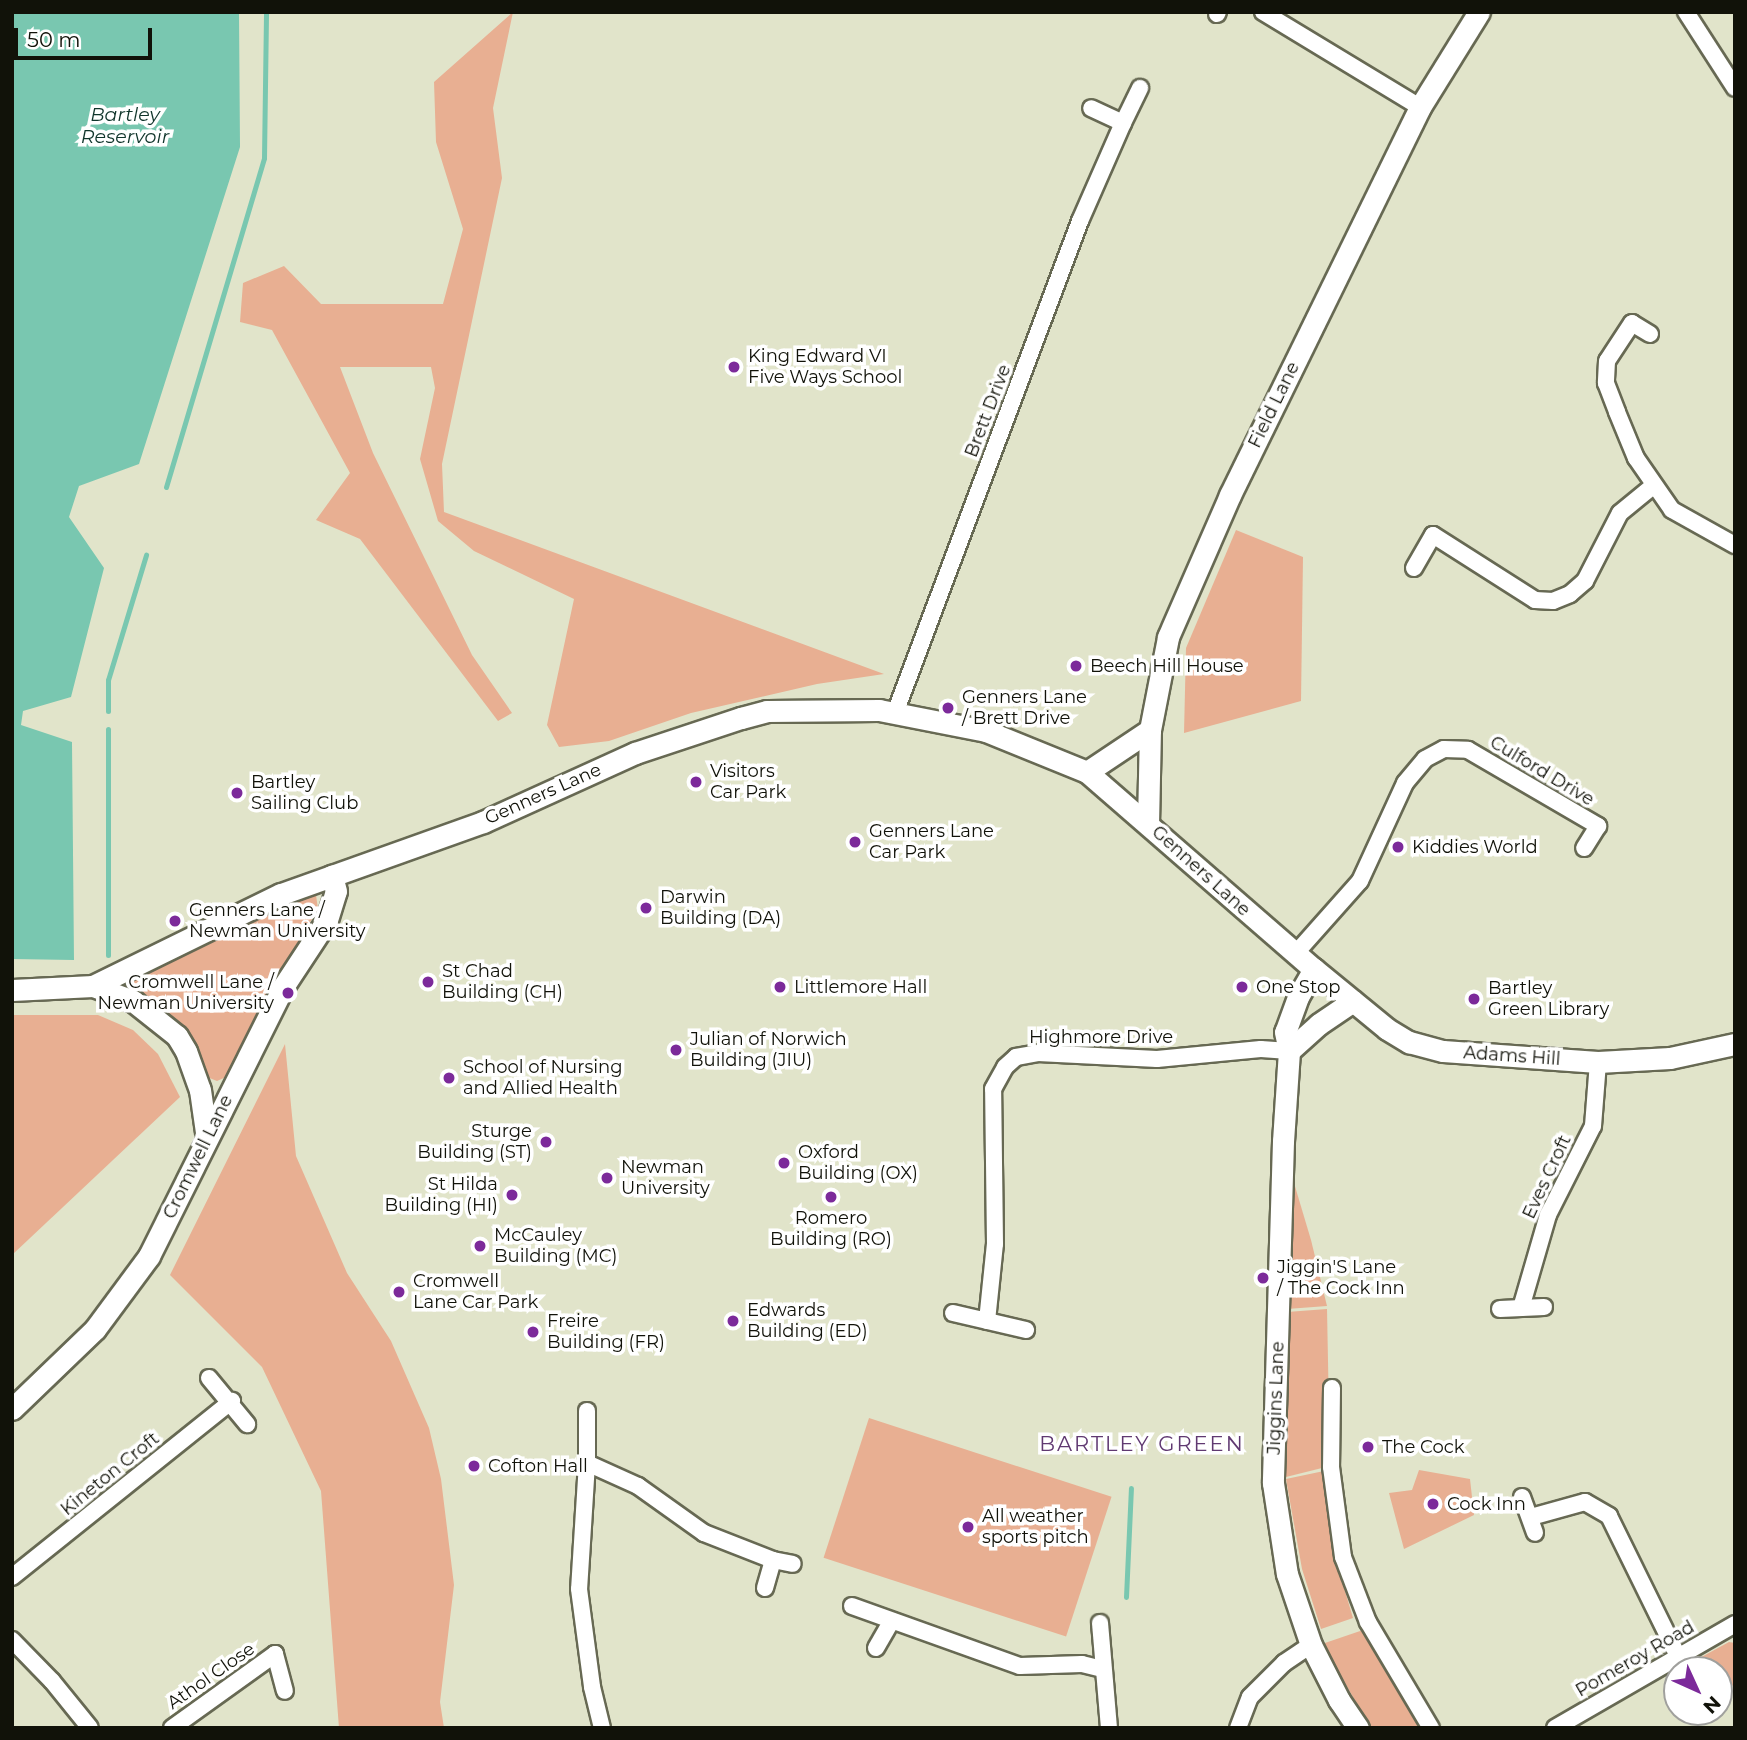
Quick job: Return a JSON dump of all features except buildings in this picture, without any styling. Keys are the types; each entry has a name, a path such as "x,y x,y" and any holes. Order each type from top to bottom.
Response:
{"street":[{"path":"1263,12 1420,107"},
{"name":"Field Lane","path":"1148,824 1150,730 1168,637 1230,495 1420,107 1479,12"},
{"path":"1686,12 1735,88"},
{"name":"Brett Drive","path":"895,713 1080,221 1140,88"},
{"path":"1091,108 1123,123"},
{"path":"1650,334 1632,323 1606,361 1606,383 1636,458 1672,510 1735,545"},
{"path":"1414,568 1433,535 1535,600 1553,601 1570,594 1585,581 1620,513 1653,486"},
{"name":"Genners Lane","path":"12,990 93,986 281,894 483,822 635,753 767,711 879,710 895,713 986,731 1087,772 1314,969"},
{"path":"1087,772 1150,730"},
{"name":"Culford Drive","path":"1296,953 1360,881 1405,783 1425,759 1444,749 1468,750 1598,827 1584,848"},
{"name":"Cromwell Lane","path":"12,1409 95,1329 149,1256 283,987 327,920 336,891 332,876"},
{"name":"Adams Hill","path":"1314,969 1409,1042 1443,1051 1598,1062 1670,1058 1735,1044"},
{"name":"Jiggins Lane","path":"1314,969 1298,997 1285,1032 1289,1051 1283,1142 1273,1483 1287,1574 1311,1644 1339,1700 1358,1728"},
{"path":"93,986 133,1001 177,1036 187,1051 200,1090 207,1139"},
{"path":"1289,1051 1319,1024 1353,1001"},
{"name":"Highmore Drive","path":"987,1321 995,1244 993,1089 1005,1067 1016,1057 1038,1053 1157,1059 1261,1049 1289,1051"},
{"name":"Eves Croft","path":"1521,1308 1548,1215 1592,1126 1598,1062"},
{"path":"1500,1308 1544,1307"},
{"path":"953,1313 1026,1329"},
{"path":"209,1378 232,1401 247,1424"},
{"path":"1332,1388 1331,1467 1343,1557 1368,1622 1431,1728"},
{"name":"Kineton Croft","path":"12,1577 232,1401"},
{"path":"587,1411 587,1463 579,1589 592,1687 602,1728"},
{"path":"587,1463 638,1486 704,1533 773,1560 793,1564"},
{"path":"1521,1497 1533,1525 1585,1502 1609,1516 1678,1656"},
{"path":"765,1588 773,1560"},
{"path":"852,1606 1020,1666 1082,1664 1102,1669"},
{"path":"876,1648 891,1622"},
{"path":"1100,1623 1109,1728"},
{"name":"Pomeroy Road","path":"1678,1656 1735,1624"},
{"path":"13,1644 52,1681 90,1728"},
{"path":"1238,1728 1250,1697 1283,1663 1311,1644"},
{"name":"Athol Close","path":"172,1728 275,1654 285,1691"},
{"name":"Pomeroy Road","path":"1555,1728 1663,1665"}],"shaded area":[{"path":"513,12 493,108 502,178 442,464 444,512 884,674 817,684 691,713 609,741 559,747 547,725 574,599 474,551 438,521 420,459 435,388 431,367 340,367 373,453 472,655 512,713 498,721 360,539 316,520 350,473 272,330 240,322 243,283 284,266 321,304 443,304 463,229 436,142 434,82"},
{"path":"1236,530 1303,557 1301,701 1184,733 1186,648"},
{"path":"316,895 318,909 266,995 226,1077 217,1081 207,1077 186,1034 165,1012 121,980 289,901"},
{"path":"12,1015 98,1015 133,1030 158,1054 180,1097 12,1255"},
{"path":"285,1044 296,1156 347,1273 391,1341 429,1428 441,1479 454,1585 440,1702 444,1728 339,1728 321,1491 262,1367 170,1275"},
{"path":"1294,1183 1311,1240 1327,1306 1287,1309"},
{"path":"1327,1309 1330,1466 1286,1477 1287,1312"},
{"name":"All weather sports pitch","path":"869,1418 1112,1497 1066,1637 824,1558"},
{"name":"Cock Inn","path":"1419,1470 1470,1479 1474,1515 1404,1549 1389,1493 1412,1490"},
{"path":"1324,1471 1334,1554 1353,1618 1321,1629 1302,1569 1286,1479"},
{"path":"1366,1629 1420,1728 1371,1728 1322,1644"},
{"path":"1729,1642 1735,1643 1735,1686 1733,1656 1704,1656"}],"water":[{"name":"Bartley Reservoir","path":"12,12 239,12 240,147 139,464 79,486 69,517 104,568 71,697 23,711 21,725 72,742 74,960 12,959"}],"waterway":[{"path":"166,487 264,158 266,12"},
{"path":"108,711 108,680 146,555"},
{"path":"108,729 108,955"},
{"path":"1126,1597 1131,1488"}],"place":[{"name":"King Edward VI Five Ways School","path":"734,367"},
{"name":"Beech Hill House","path":"1076,666"},
{"name":"Genners Lane / Brett Drive","path":"948,708"},
{"name":"Visitors Car Park","path":"696,782"},
{"name":"Bartley Sailing Club","path":"237,793"},
{"name":"Genners Lane Car Park","path":"855,842"},
{"name":"Kiddies World","path":"1398,847"},
{"name":"Darwin Building (DA)","path":"646,908"},
{"name":"Genners Lane / Newman University","path":"175,921"},
{"name":"St Chad Building (CH)","path":"428,982"},
{"name":"Littlemore Hall","path":"780,987"},
{"name":"One Stop","path":"1242,987"},
{"name":"Cromwell Lane / Newman University","path":"288,993"},
{"name":"Bartley Green Library","path":"1474,999"},
{"name":"Julian of Norwich Building (JIU)","path":"676,1050"},
{"name":"School of Nursing and Allied Health","path":"449,1078"},
{"name":"Sturge Building (ST)","path":"546,1142"},
{"name":"Oxford Building (OX)","path":"784,1163"},
{"name":"Newman University","path":"607,1178"},
{"name":"St Hilda Building (HI)","path":"512,1195"},
{"name":"Romero Building (RO)","path":"831,1197"},
{"name":"McCauley Building (MC)","path":"480,1246"},
{"name":"Jiggin'S Lane / The Cock Inn","path":"1263,1278"},
{"name":"Cromwell Lane Car Park","path":"399,1292"},
{"name":"Edwards Building (ED)","path":"733,1321"},
{"name":"Freire Building (FR)","path":"533,1332"},
{"name":"The Cock","path":"1368,1447"},
{"name":"Cofton Hall","path":"474,1466"},
{"name":"Cock Inn","path":"1433,1504"},
{"name":"All weather sports pitch","path":"968,1527"}],"district":[{"name":"BARTLEY GREEN","path":"1142,1444"}]}
